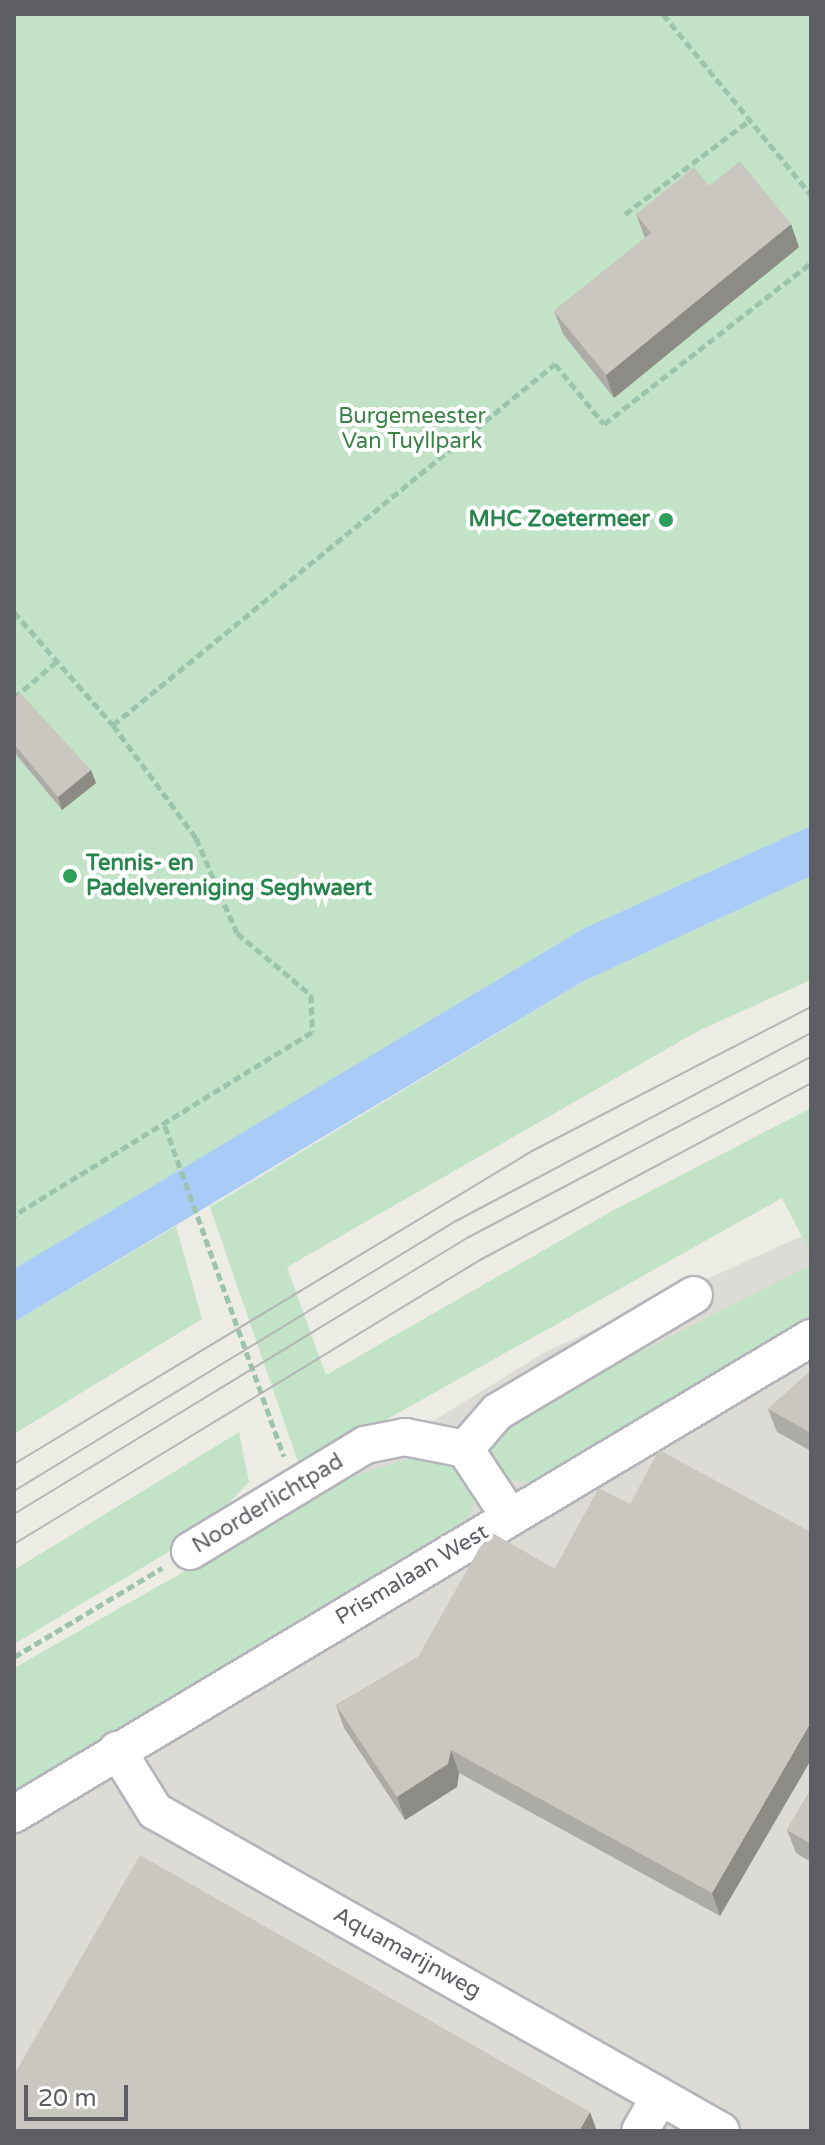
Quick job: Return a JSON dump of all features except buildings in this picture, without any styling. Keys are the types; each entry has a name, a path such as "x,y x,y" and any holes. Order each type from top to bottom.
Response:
{"street":[{"path":"510,1517 465,1449 497,1412 694,1295"},
{"name":"Prismalaan West","path":"14,1814 811,1338"},
{"name":"Noorderlichtpad","path":"190,1551 365,1445 405,1437 465,1449"},
{"name":"Aquamarijnweg","path":"117,1750 155,1811 721,2131"},
{"path":"640,2131 660,2097"}],"path":[{"path":"663,14 811,195"},
{"path":"625,214 750,120"},
{"path":"115,727 555,364 604,424 811,263"},
{"path":"14,612 55,663 115,727 196,838 237,933 311,995 312,1032 165,1126 14,1215"},
{"path":"14,698 55,663"},
{"path":"165,1126 295,1485"},
{"name":"Noorderlichtpad","path":"14,1657 190,1551"}],"shaded area":[{"path":"811,1232 811,2131 14,2131 14,1677 547,1351"}],"green space":[{"name":"Burgemeester Van Tuyllpark","path":"14,14 811,14 811,843 14,1308"},
{"path":"811,876 811,980 698,1031 287,1267 326,1375 612,1211 811,1108 811,1254 782,1198 300,1468 210,1207 582,982"},
{"path":"176,1226 202,1319 14,1434 14,1322"},
{"path":"811,1265 811,1316 533,1482 505,1480 486,1455 496,1425"},
{"path":"239,1432 249,1482 220,1512 224,1519 14,1644 14,1570"},
{"path":"416,1456 459,1464 477,1494 467,1520 14,1794 14,1668 349,1478"}],"water":[{"path":"811,826 811,876 582,982 14,1322 14,1269 583,929"}],"tram line":[{"path":"14,1464 532,1151 811,1007"},
{"path":"14,1491 456,1221 811,1033"},
{"path":"14,1514 467,1238 811,1057"},
{"path":"14,1544 480,1260 811,1083"}],"place":[{"name":"MHC Zoetermeer","path":"666,520"},
{"name":"Tennis- en Padelvereniging Seghwaert","path":"70,876"}]}
